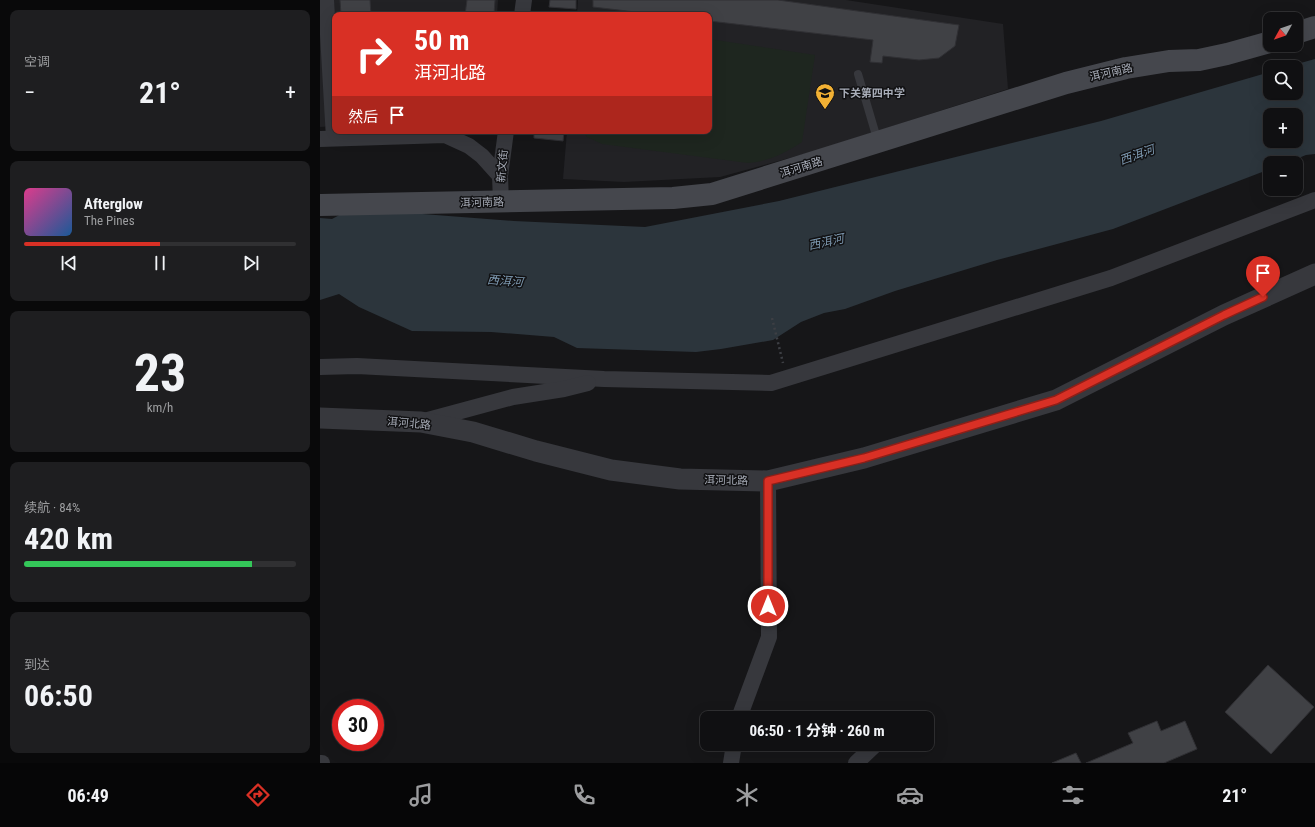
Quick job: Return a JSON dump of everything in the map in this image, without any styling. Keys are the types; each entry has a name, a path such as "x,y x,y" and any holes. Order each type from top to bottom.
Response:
{"main road":[{"path":"1303,31 1315,27"},
{"name":"洱河南路","path":"320,205 673,198 712,194 879,143 1066,83 1169,61 1199,60 1263,44"}],"street":[{"path":"326,0 327,138 445,135 469,146 482,156 500,176"},
{"path":"522,12 524,0"},
{"name":"新文街","path":"501,202 500,176 506,134"},
{"path":"320,367 357,366 604,380 771,383 1111,278 1315,200"},
{"name":"洱河北路","path":"320,418 421,422 473,432 536,451 611,470 680,479 768,481 864,458 1056,400 1224,315 1315,274"},
{"path":"421,422 513,396 564,389 604,380"},
{"path":"742,711 769,637 768,481"},
{"path":"731,763 733,751"},
{"path":"856,763 869,751"}],"lane":[{"path":"858,74 879,143"}],"path":[{"path":"772,318 787,379"}],"shaded area":[{"path":"320,0 498,0 497,12 332,12 332,126 320,127"},
{"name":"下关第四中学","path":"578,0 846,0 1003,24 1008,89 815,151 720,177 624,182 563,179 567,134 712,134 712,12 577,12"},
{"path":"712,39 815,55 802,142 789,150 763,161 748,163 602,144 587,137 584,134 712,134"}],"water":[{"name":"西洱河","path":"1315,59 1315,154 1303,156 1263,156 1263,172 1113,229 997,260 895,291 845,309 824,313 801,322 773,340 696,352 577,348 554,337 491,332 412,331 359,307 339,294 320,300 320,218 332,219 345,212 371,210 514,221 645,227 779,201 1101,121 1263,74 1263,100 1303,100 1303,62"}],"building":[{"path":"340,0 370,0 371,12 341,12"},
{"path":"467,0 495,0 494,12 465,12"},
{"path":"550,0 576,0 576,9 549,7"},
{"path":"593,0 778,0 959,25 955,46 939,58 919,60 883,56 882,63 870,62 873,40 712,21 712,12 636,12 593,7"},
{"path":"534,134 564,134 563,141 534,138"},
{"path":"1268,665 1314,707 1271,754 1225,712"},
{"path":"1157,721 1161,731 1185,721 1197,749 1164,763 1086,763 1133,743 1128,733"},
{"path":"1076,753 1081,763 1052,763"}],"place":[{"name":"下关第四中学","path":"825,110"}],"route":[{"path":"768,606 768,481 864,458 1056,400 1224,315 1263,297"}]}
